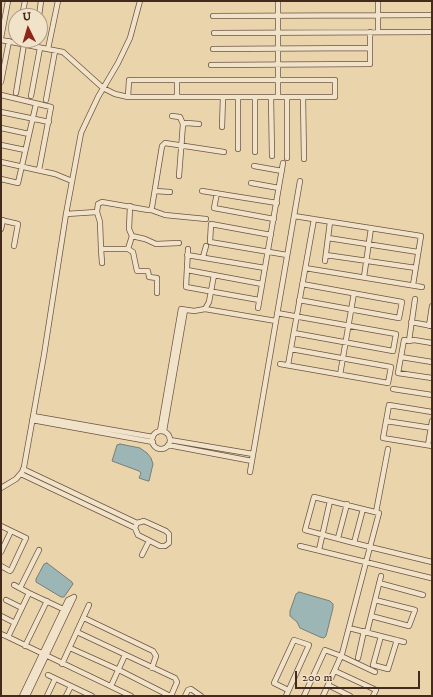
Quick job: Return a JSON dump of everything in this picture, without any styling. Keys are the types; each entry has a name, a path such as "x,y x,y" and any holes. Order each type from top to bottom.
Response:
{"street":[{"path":"1,39 8,1"},
{"path":"48,49 58,1"},
{"path":"1,488 16,479 22,471 70,214 72,181 81,133 130,38 140,1"},
{"path":"278,1 278,97"},
{"path":"378,1 378,32"},
{"path":"213,16 432,15"},
{"path":"211,64 370,64 370,32"},
{"path":"214,33 432,32"},
{"path":"1,82 8,46"},
{"path":"16,93 23,48"},
{"path":"31,96 40,48 62,52 103,88 115,94 128,97 335,97 335,80 129,80 128,97"},
{"path":"213,49 370,48"},
{"path":"46,100 55,51"},
{"path":"177,81 177,97"},
{"path":"1,95 51,107 39,170"},
{"path":"222,97 222,126"},
{"path":"238,97 238,149"},
{"path":"255,97 255,152"},
{"path":"271,97 272,156"},
{"path":"287,97 287,158"},
{"path":"303,97 304,159"},
{"path":"1,179 18,183 36,104"},
{"path":"1,112 49,122"},
{"path":"172,116 180,117 183,124 179,176"},
{"path":"183,124 199,124"},
{"path":"1,128 29,134"},
{"path":"151,210 162,145 166,143 224,152"},
{"path":"1,145 25,150"},
{"path":"1,162 55,174 72,181"},
{"path":"258,308 284,163"},
{"path":"254,166 282,171"},
{"path":"250,472 300,182"},
{"path":"251,183 279,188"},
{"path":"155,191 170,192"},
{"path":"202,191 277,202"},
{"path":"217,193 214,208 274,219"},
{"path":"102,263 100,222 97,212 97,206 100,202 151,210 165,215 206,219"},
{"path":"128,249 132,236 129,229 130,206"},
{"path":"70,214 97,212"},
{"path":"294,216 421,236 413,285"},
{"path":"288,365 314,219"},
{"path":"1,229 2,220 18,224 14,246"},
{"path":"325,261 330,222"},
{"path":"271,235 211,224 210,242 287,255"},
{"path":"364,277 371,228"},
{"path":"132,236 145,239 156,244 179,243"},
{"path":"328,238 418,252"},
{"path":"204,257 206,246"},
{"path":"101,249 128,249 133,252 137,271 148,271 149,277 157,278 157,293"},
{"path":"188,249 186,287 259,300"},
{"path":"326,254 416,268"},
{"path":"188,255 265,268"},
{"path":"305,268 422,287"},
{"path":"187,270 262,284"},
{"path":"205,309 209,302 214,275"},
{"path":"299,300 399,318 402,302 302,284"},
{"path":"340,374 354,293"},
{"path":"408,341 415,299"},
{"path":"411,322 430,326 432,306"},
{"path":"162,431 181,309 194,311 205,309 276,321"},
{"path":"277,313 396,334 393,351 294,333"},
{"path":"432,344 414,340 404,340 398,373 432,378"},
{"path":"280,364 388,383 391,367 291,349"},
{"path":"401,357 432,362"},
{"path":"393,389 432,396"},
{"path":"432,412 389,405 383,438 430,445 432,420"},
{"path":"33,418 153,439"},
{"path":"386,421 431,428"},
{"path":"153,439 155,434 162,431"},
{"path":"153,439 157,448 164,448 168,445 170,436 162,431"},
{"path":"170,440 253,454"},
{"path":"168,445 252,461"},
{"path":"323,696 342,655 379,513 376,512 388,449"},
{"path":"22,471 136,525"},
{"path":"376,512 314,497 305,530 432,562"},
{"path":"319,550 330,502"},
{"path":"338,538 347,504"},
{"path":"354,542 363,509"},
{"path":"144,521 166,531 169,534 169,543 165,546 160,546 149,541 138,535 136,525 144,521"},
{"path":"1,526 26,538 11,570 10,571 1,566"},
{"path":"1,552 11,531"},
{"path":"142,555 149,541"},
{"path":"300,546 431,578"},
{"path":"20,588 39,550"},
{"path":"358,658 381,576"},
{"path":"379,584 423,595"},
{"path":"14,585 63,609"},
{"path":"8,637 29,592"},
{"path":"22,696 44,655 74,597 68,600 63,609 44,655 27,696"},
{"path":"6,600 22,608"},
{"path":"371,616 409,626 415,610 375,600"},
{"path":"25,646 47,601"},
{"path":"62,664 89,605"},
{"path":"1,616 15,623"},
{"path":"84,618 153,651 156,656 152,668"},
{"path":"349,628 404,642"},
{"path":"70,648 171,696 177,685 177,680 77,632"},
{"path":"1,634 132,696"},
{"path":"381,636 373,665 388,669 396,640"},
{"path":"286,696 309,646 294,640 274,683 288,690"},
{"path":"304,696 325,650 342,655 375,672"},
{"path":"111,686 125,655"},
{"path":"335,671 376,690 373,696"},
{"path":"48,675 86,695 92,696"},
{"path":"47,696 56,679"},
{"path":"328,685 350,696"},
{"path":"66,696 71,686"},
{"path":"185,696 191,688 201,696"}],"water":[{"path":"120,444 140,448 151,458 153,464 149,481 139,478 141,473 139,471 112,461 117,445"},
{"path":"47,563 73,584 64,597 61,597 36,582 36,579 44,564"},
{"path":"299,592 330,601 333,604 326,636 324,638 300,628 297,622 290,616 290,611 296,594"}]}
